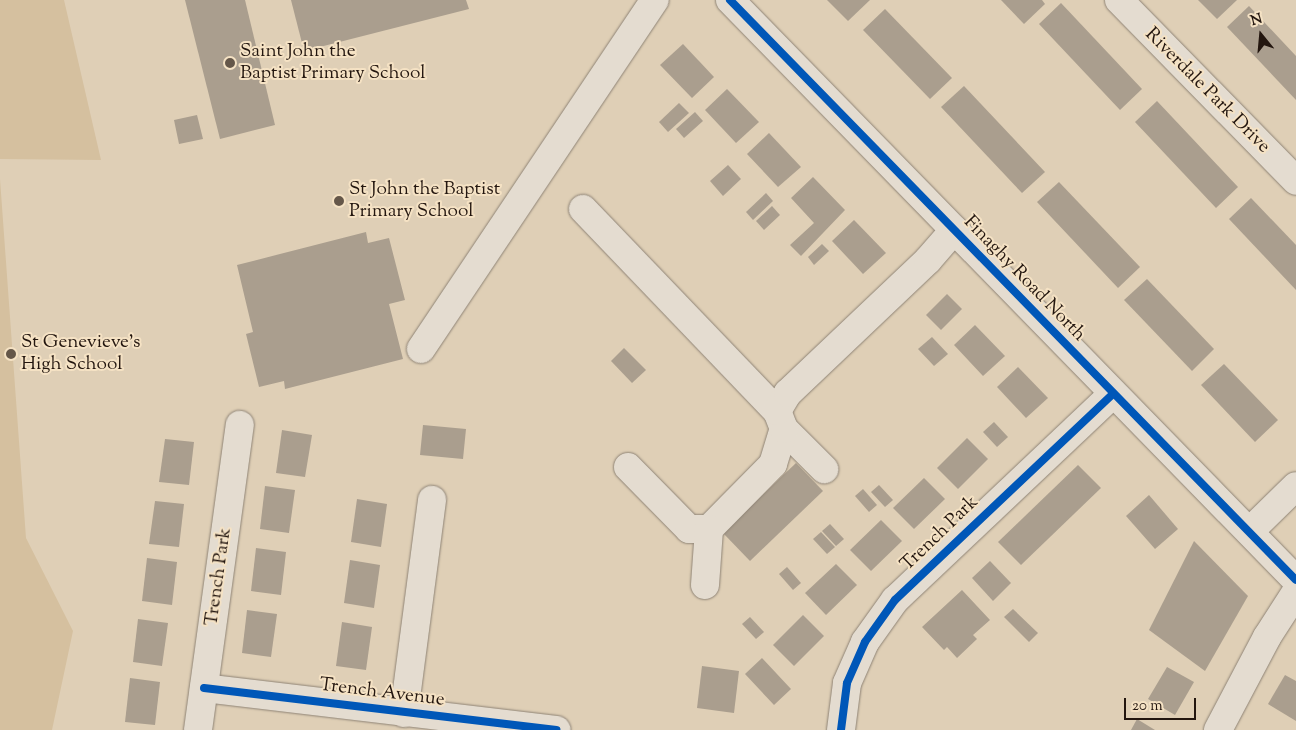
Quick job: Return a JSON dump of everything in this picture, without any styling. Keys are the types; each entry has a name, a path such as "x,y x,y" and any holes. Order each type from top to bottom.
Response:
{"street":[{"path":"421,350 655,0"},
{"name":"Finaghy Road North","path":"730,0 1296,580"},
{"name":"Riverdale Park Drive","path":"1119,0 1296,181"},
{"path":"583,209 781,420 824,469"},
{"path":"705,585 709,529 773,464 788,393 928,260 954,230"},
{"name":"Trench Park","path":"841,730 848,683 865,642 896,600 1113,394"},
{"name":"Trench Park","path":"198,730 240,424"},
{"path":"628,467 689,529 709,529"},
{"path":"1250,531 1296,486"},
{"path":"404,713 432,500"},
{"path":"1218,730 1268,637 1296,592"},
{"name":"Trench Avenue","path":"204,688 557,730"}],"shaded area":[{"path":"0,0 64,0 101,160 0,159"},
{"name":"St Genevieve's High School","path":"0,179 26,538 73,631 52,730 0,730"}],"building":[{"name":"Saint John the Baptist Primary School","path":"185,0 245,0 275,125 220,139"},
{"name":"Saint John the Baptist Primary School","path":"291,0 466,0 469,9 304,51"},
{"path":"827,0 870,0 848,21"},
{"path":"1001,0 1042,0 1045,4 1024,24"},
{"path":"1198,0 1237,0 1217,19"},
{"path":"1061,3 1142,89 1120,110 1039,24"},
{"path":"1249,6 1296,56 1296,100 1227,27"},
{"path":"885,9 952,78 930,99 863,30"},
{"path":"683,44 714,77 692,98 660,65"},
{"path":"964,86 1045,172 1022,193 941,107"},
{"path":"727,89 759,122 736,143 705,110"},
{"path":"1157,101 1238,187 1216,208 1135,122"},
{"path":"679,103 689,113 668,132 659,122"},
{"path":"695,112 703,121 684,138 676,129"},
{"path":"197,115 203,139 179,144 174,120"},
{"path":"769,133 801,167 778,187 747,154"},
{"path":"728,165 741,179 723,196 710,181"},
{"path":"813,177 845,210 801,256 790,245 814,223 791,198"},
{"path":"1059,182 1140,267 1118,288 1037,202"},
{"path":"766,193 773,201 753,220 746,212"},
{"path":"1251,198 1296,245 1296,290 1229,219"},
{"path":"772,206 780,215 764,230 756,221"},
{"path":"854,220 886,253 863,274 832,241"},
{"path":"366,232 368,243 389,238 405,300 389,304 403,359 285,389 284,381 259,387 246,334 253,332 237,265"},
{"path":"822,244 829,251 814,265 808,257"},
{"path":"1147,279 1214,349 1192,371 1124,300"},
{"path":"947,294 962,309 941,330 926,315"},
{"path":"975,325 1005,356 983,376 954,345"},
{"path":"932,337 948,354 934,366 918,349"},
{"path":"624,348 646,370 632,383 611,361"},
{"path":"1224,364 1278,420 1255,442 1201,385"},
{"path":"1018,367 1048,398 1026,418 997,387"},
{"path":"994,422 1008,437 997,447 983,432"},
{"path":"423,425 466,429 463,459 420,455"},
{"path":"282,430 312,435 305,477 276,473"},
{"path":"967,438 988,459 958,489 937,468"},
{"path":"165,439 194,442 189,485 159,482"},
{"path":"796,463 823,491 750,561 723,533"},
{"path":"1078,465 1101,488 1021,565 998,542"},
{"path":"924,478 945,499 914,529 893,508"},
{"path":"879,485 893,500 885,507 871,492"},
{"path":"265,486 295,490 289,533 260,529"},
{"path":"863,489 877,505 869,512 855,496"},
{"path":"1149,495 1178,529 1155,549 1126,516"},
{"path":"357,499 387,504 381,547 351,542"},
{"path":"155,501 184,504 179,547 149,544"},
{"path":"881,520 902,541 871,571 850,550"},
{"path":"830,524 844,539 836,546 822,531"},
{"path":"821,532 835,547 827,554 813,539"},
{"path":"1194,541 1248,596 1205,671 1149,630"},
{"path":"256,548 286,552 281,595 251,591"},
{"path":"147,558 177,562 172,605 142,601"},
{"path":"350,560 380,565 374,608 344,603"},
{"path":"990,561 1011,583 993,601 972,578"},
{"path":"836,564 857,585 826,615 805,593"},
{"path":"787,567 801,583 793,590 779,574"},
{"path":"962,590 990,620 973,635 977,639 957,658 947,647 944,650 922,627"},
{"path":"1013,609 1038,633 1029,642 1004,617"},
{"path":"247,610 277,614 271,657 242,653"},
{"path":"803,615 824,636 794,666 773,645"},
{"path":"750,617 764,632 756,639 742,624"},
{"path":"138,619 168,623 162,666 133,662"},
{"path":"342,622 372,627 366,670 336,666"},
{"path":"762,658 791,689 774,705 745,674"},
{"path":"702,666 739,671 734,713 697,708"},
{"path":"1167,667 1194,682 1175,715 1148,699"},
{"path":"1285,675 1296,681 1296,721 1268,704"},
{"path":"130,678 160,682 155,725 125,722"},
{"path":"1137,719 1155,730 1131,730"}],"cycle path":[{"path":"730,0 1296,580"},
{"path":"841,730 847,683 865,642 895,600 1113,394"},
{"path":"204,688 557,730"}],"place":[{"name":"Saint John the Baptist Primary School","path":"230,63"},
{"name":"St John the Baptist Primary School","path":"339,201"},
{"name":"St Genevieve's High School","path":"11,354"}]}
